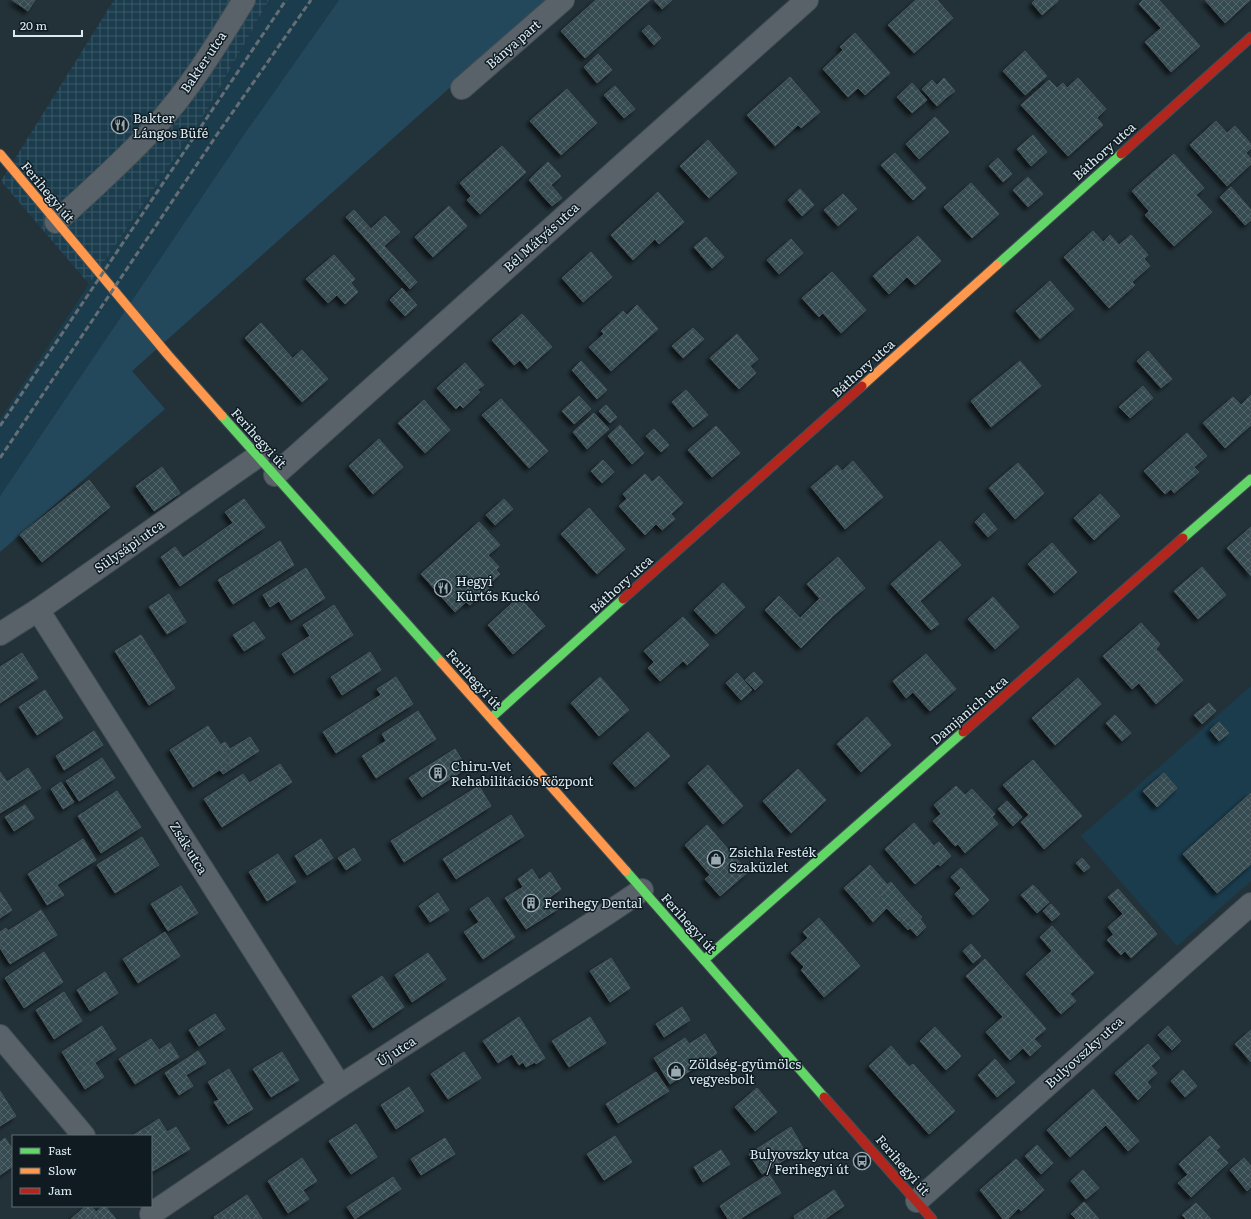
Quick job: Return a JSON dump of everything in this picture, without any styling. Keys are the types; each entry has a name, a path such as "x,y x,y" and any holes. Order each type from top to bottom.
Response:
{"street":[{"name":"Bakter utca","path":"56,222 120,163 156,126 192,81 244,0"},
{"name":"Bánya part","path":"462,88 563,0"},
{"name":"Bél Mátyás utca","path":"275,475 807,0"},
{"name":"Báthory utca","path":"491,718 1251,37"},
{"name":"Ferihegyi út","path":"0,154 168,355 491,718 917,1200 932,1219"},
{"name":"Sülysápi utca","path":"0,634 38,610 258,456"},
{"name":"Damjanich utca","path":"704,960 1251,479"},
{"name":"Zsák utca","path":"38,610 340,1086"},
{"name":"Új utca","path":"150,1213 340,1086 642,890"},
{"name":"Bulyovszky utca","path":"917,1200 1251,904"},
{"path":"0,1036 83,1135"}],"shaded area":[{"path":"114,0 269,0 207,110 89,284 1,181"},
{"path":"269,0 339,0 243,136 0,496 0,419 207,110"},
{"path":"339,0 548,0 132,371 165,409 0,552 0,496 243,136"},
{"path":"1251,686 1251,881 1177,946 1081,836"}],"building":[{"path":"12,0 35,0 28,11"},
{"path":"596,0 650,0 585,58 561,31"},
{"path":"654,0 672,0 662,9"},
{"path":"916,0 937,0 953,18 914,53 888,25"},
{"path":"1035,0 1058,1 1042,15 1032,3"},
{"path":"1143,0 1159,0 1174,17 1161,28 1139,4"},
{"path":"1205,0 1250,0 1225,23"},
{"path":"1174,17 1200,46 1171,72 1145,42"},
{"path":"649,25 661,38 654,45 642,31"},
{"path":"855,33 890,73 865,95 858,88 848,97 823,69 843,50 840,47"},
{"path":"1025,51 1047,76 1025,95 1003,71"},
{"path":"598,54 612,70 597,83 584,67"},
{"path":"790,77 820,112 801,128 798,125 775,146 747,115"},
{"path":"944,78 955,91 947,97 937,85"},
{"path":"1078,78 1106,109 1097,118 1103,125 1068,156 1021,105 1049,80 1057,88 1063,83 1067,88"},
{"path":"932,80 947,97 937,106 922,89"},
{"path":"912,83 927,100 912,113 897,97"},
{"path":"615,86 635,109 624,118 604,95"},
{"path":"567,89 597,123 561,155 530,121"},
{"path":"935,117 949,132 919,159 906,144"},
{"path":"1216,121 1227,133 1235,126 1251,144 1251,148 1246,153 1251,159 1251,164 1227,186 1190,145"},
{"path":"1033,135 1047,152 1031,166 1017,149"},
{"path":"708,140 737,173 709,198 680,166"},
{"path":"502,146 526,172 480,214 467,200 471,196 460,183"},
{"path":"895,153 926,188 913,200 881,165"},
{"path":"1174,154 1204,188 1196,195 1212,212 1174,246 1145,215 1149,211 1132,191"},
{"path":"998,158 1012,174 1003,182 989,166"},
{"path":"548,162 561,176 551,185 538,171"},
{"path":"538,171 551,185 541,194 529,180"},
{"path":"1028,177 1043,194 1028,207 1013,190"},
{"path":"971,183 999,214 972,238 944,207"},
{"path":"551,185 562,198 552,206 541,194"},
{"path":"1231,187 1251,210 1251,220 1245,225 1220,197"},
{"path":"800,189 814,205 802,216 788,200"},
{"path":"658,192 684,222 659,244 655,239 633,260 611,235"},
{"path":"843,194 857,209 838,226 824,210"},
{"path":"449,206 467,226 433,257 415,237"},
{"path":"354,210 371,229 363,236 346,217"},
{"path":"385,216 400,232 377,252 363,236"},
{"path":"1093,231 1103,242 1110,235 1119,245 1131,235 1148,255 1144,259 1150,266 1132,282 1135,285 1109,308 1064,257"},
{"path":"918,236 941,261 915,285 907,277 889,294 873,276"},
{"path":"706,237 724,257 712,268 694,247"},
{"path":"791,239 803,253 779,274 767,260"},
{"path":"384,246 417,282 410,289 377,252"},
{"path":"591,252 612,277 583,302 562,278"},
{"path":"334,255 355,279 351,283 358,292 345,304 337,295 328,303 306,279"},
{"path":"832,272 866,310 841,333 823,313 819,317 802,298"},
{"path":"1050,281 1074,309 1040,339 1016,311"},
{"path":"402,288 417,305 405,316 390,300"},
{"path":"637,305 658,329 611,371 589,347 604,334 601,331 623,311 627,315"},
{"path":"522,314 552,347 527,369 520,360 514,365 492,340"},
{"path":"261,323 293,359 276,373 245,338"},
{"path":"693,328 704,339 683,358 672,346"},
{"path":"737,334 758,359 732,382 710,358"},
{"path":"302,350 328,379 302,402 276,373"},
{"path":"1148,351 1172,379 1161,388 1137,361"},
{"path":"581,361 607,390 597,399 572,370"},
{"path":"1020,361 1041,386 991,427 971,401"},
{"path":"465,363 484,385 477,390 480,392 463,408 460,405 456,409 437,388"},
{"path":"750,366 756,373 739,389 732,382"},
{"path":"1143,386 1153,398 1130,418 1119,407"},
{"path":"686,390 708,415 693,427 672,402"},
{"path":"1251,395 1251,425 1225,448 1203,423 1233,397 1241,405"},
{"path":"579,396 591,409 574,424 562,411"},
{"path":"501,399 548,451 529,468 482,415"},
{"path":"424,400 450,430 425,453 398,423"},
{"path":"606,405 617,417 610,423 599,411"},
{"path":"594,413 609,429 587,449 573,432"},
{"path":"620,425 644,453 632,464 608,436"},
{"path":"716,426 740,453 712,477 688,450"},
{"path":"654,429 669,445 661,452 646,436"},
{"path":"1187,433 1207,456 1194,467 1199,472 1174,493 1171,489 1165,494 1144,471"},
{"path":"379,439 403,467 373,494 349,466"},
{"path":"603,460 614,472 602,483 591,471"},
{"path":"853,461 883,497 845,529 811,487 837,465 842,471"},
{"path":"1018,463 1044,493 1015,519 989,488"},
{"path":"162,467 180,493 154,511 136,486"},
{"path":"645,474 652,482 659,476 683,503 671,514 675,519 662,530 656,524 645,535 619,506 627,499 623,494"},
{"path":"89,480 110,507 42,562 20,535"},
{"path":"1100,494 1120,516 1094,540 1074,518"},
{"path":"244,499 265,527 180,586 161,557 175,547 183,558 233,523 225,512"},
{"path":"504,499 513,509 495,525 486,515"},
{"path":"589,508 625,549 597,574 561,534"},
{"path":"984,513 997,529 988,537 975,522"},
{"path":"479,522 500,545 488,555 499,567 496,570 500,574 487,586 489,588 470,605 466,602 455,612 421,574"},
{"path":"1251,527 1251,576 1227,548"},
{"path":"280,541 294,565 233,604 218,580"},
{"path":"940,541 961,565 920,601 939,624 931,630 891,584"},
{"path":"1052,543 1077,572 1054,593 1028,564"},
{"path":"838,557 865,588 834,615 807,584"},
{"path":"1202,567 1226,595 1198,619 1174,591"},
{"path":"306,568 325,598 291,620 279,601 270,607 263,595"},
{"path":"723,583 745,607 716,634 694,610"},
{"path":"169,594 186,622 167,634 149,607"},
{"path":"779,596 800,618 819,599 834,615 801,648 765,610"},
{"path":"519,597 545,626 513,654 488,625"},
{"path":"993,597 1019,627 995,649 968,619"},
{"path":"334,605 353,635 294,673 282,654 310,636 303,625"},
{"path":"683,617 709,645 687,665 683,661 660,681 648,668 654,662 644,651"},
{"path":"254,622 265,638 244,651 233,635"},
{"path":"1141,623 1160,644 1156,649 1183,680 1156,704 1139,683 1132,689 1103,656"},
{"path":"141,635 175,688 149,705 115,651"},
{"path":"370,652 381,670 342,695 331,677"},
{"path":"22,653 38,678 0,703 0,667"},
{"path":"926,654 956,689 930,711 913,692 906,698 893,681"},
{"path":"754,672 763,682 755,690 745,680"},
{"path":"737,673 752,690 741,700 726,683"},
{"path":"396,677 413,704 336,753 323,732 381,695 377,689"},
{"path":"600,677 629,710 599,736 571,703"},
{"path":"1078,678 1101,704 1055,745 1032,718"},
{"path":"45,690 63,718 37,735 19,707"},
{"path":"1209,703 1216,711 1202,724 1194,715"},
{"path":"418,711 436,739 376,778 362,756 386,741 382,734"},
{"path":"1115,715 1131,733 1122,741 1106,723"},
{"path":"867,717 891,745 861,772 837,744"},
{"path":"1219,722 1229,733 1219,741 1210,730"},
{"path":"208,726 232,762 193,787 170,750"},
{"path":"94,731 103,745 64,770 56,756"},
{"path":"648,732 670,756 635,787 613,763"},
{"path":"250,737 259,751 223,774 220,770 232,762 220,745 225,742 230,749"},
{"name":"Chiru-Vet Rehabilitációs Központ","path":"455,749 467,768 422,797 409,778"},
{"path":"102,758 115,778 79,801 66,781"},
{"path":"1033,760 1082,816 1044,849 1021,822 1029,815 1003,785"},
{"path":"280,764 292,782 222,827 204,799 243,774 249,783"},
{"path":"708,765 743,806 723,824 688,783"},
{"path":"28,768 41,788 0,813 0,772 7,782"},
{"path":"798,769 826,800 791,833 763,801"},
{"path":"1164,773 1177,788 1157,807 1143,791"},
{"path":"61,782 74,802 63,809 51,789"},
{"path":"479,786 491,806 404,862 391,841"},
{"path":"956,786 965,795 972,789 995,814 992,817 998,824 965,853 958,844 955,846 933,821 941,814 934,805"},
{"path":"117,791 141,827 101,853 78,816"},
{"path":"1251,793 1251,864 1217,893 1183,854"},
{"path":"1007,801 1022,817 1013,826 998,809"},
{"path":"25,805 34,818 14,831 5,817"},
{"path":"511,815 524,836 456,879 443,859"},
{"path":"914,823 934,846 939,842 951,856 940,866 938,864 915,884 885,849"},
{"name":"Zsichla Festék Szaküzlet","path":"707,825 748,872 720,896 705,879 710,875 685,845"},
{"path":"142,837 159,865 115,893 97,865"},
{"path":"83,839 96,860 41,895 28,874"},
{"path":"321,839 333,858 307,875 295,856"},
{"path":"354,848 361,860 346,870 338,858"},
{"path":"278,854 296,882 267,901 249,872"},
{"path":"1082,858 1090,867 1084,872 1076,863"},
{"path":"870,865 890,888 864,911 844,888"},
{"path":"961,868 989,900 973,915 955,894 961,888 951,877"},
{"name":"Ferihegy Dental","path":"532,869 539,880 550,872 561,889 550,897 558,909 526,929 505,898 523,887 518,879"},
{"path":"891,882 913,908 899,921 887,908 873,922 864,911 890,888 887,885"},
{"path":"57,885 64,895 47,905 41,895"},
{"path":"1033,885 1049,902 1037,913 1021,895"},
{"path":"181,886 198,913 168,931 151,904"},
{"path":"1118,889 1139,913 1114,935 1108,927 1123,914 1108,897"},
{"path":"0,892 12,910 0,918"},
{"path":"438,893 449,910 430,922 419,906"},
{"path":"488,897 515,937 483,959 464,932 479,922 470,909"},
{"path":"1051,904 1060,914 1052,921 1043,911"},
{"path":"913,908 922,917 908,930 899,920"},
{"path":"41,910 57,935 10,964 0,948 0,932 6,928 8,931"},
{"path":"1139,913 1157,934 1131,958 1125,951 1121,955 1107,940"},
{"path":"819,918 860,966 824,997 801,970 804,967 791,953 808,938 803,932"},
{"path":"920,919 926,927 917,936 910,928"},
{"path":"1052,926 1094,973 1070,994 1076,1001 1061,1014 1026,974 1052,951 1040,937"},
{"path":"165,932 180,956 138,983 123,959"},
{"path":"971,944 981,956 973,963 963,951"},
{"path":"44,952 63,982 24,1008 5,978"},
{"path":"428,953 446,979 412,1002 395,975"},
{"path":"611,958 630,988 610,1002 590,971"},
{"path":"985,959 1046,1029 1034,1039 1041,1046 1030,1056 1023,1048 1010,1060 986,1032 1003,1017 966,976"},
{"path":"105,972 118,993 90,1011 77,990"},
{"path":"382,976 404,1007 373,1028 352,996"},
{"path":"64,992 82,1021 54,1039 36,1010"},
{"path":"682,1007 690,1020 664,1037 656,1024"},
{"path":"215,1014 225,1029 199,1046 189,1030"},
{"path":"519,1017 545,1058 536,1064 535,1062 526,1067 523,1062 519,1065 512,1054 498,1063 483,1041"},
{"path":"590,1017 606,1043 569,1067 552,1041"},
{"path":"102,1026 116,1049 76,1075 62,1052"},
{"path":"1168,1026 1181,1041 1172,1050 1158,1035"},
{"path":"935,1027 961,1056 946,1070 920,1041"},
{"path":"1251,1030 1251,1062 1235,1044"},
{"name":"Zöldség-gyümölcs vegyesbolt","path":"705,1034 717,1053 670,1084 654,1058 685,1038 689,1044"},
{"path":"151,1039 159,1050 170,1043 179,1057 135,1084 119,1059"},
{"path":"1148,1044 1160,1058 1151,1066 1157,1073 1147,1082 1151,1087 1138,1100 1115,1073"},
{"path":"891,1046 909,1067 913,1064 955,1111 929,1134 869,1066"},
{"path":"198,1051 206,1063 186,1075 193,1086 179,1095 165,1073"},
{"path":"282,1052 299,1080 271,1097 253,1069"},
{"path":"464,1052 481,1078 448,1099 431,1074"},
{"path":"995,1059 1015,1082 997,1097 978,1075"},
{"path":"95,1063 104,1077 85,1089 76,1075"},
{"path":"229,1069 253,1109 228,1124 214,1102 219,1100 208,1082"},
{"path":"1183,1070 1197,1086 1185,1097 1171,1081"},
{"path":"656,1072 669,1091 618,1123 606,1104"},
{"path":"409,1087 424,1111 396,1129 381,1105"},
{"path":"757,1088 777,1112 755,1131 735,1107"},
{"path":"1093,1089 1139,1141 1128,1151 1106,1125 1070,1157 1047,1130"},
{"path":"0,1091 16,1116 0,1126"},
{"path":"159,1119 167,1132 176,1127 190,1149 153,1171 152,1135 134,1135"},
{"path":"356,1124 377,1157 351,1174 329,1141"},
{"path":"791,1127 803,1148 762,1174 749,1154"},
{"path":"615,1136 632,1162 604,1180 587,1154"},
{"path":"1210,1136 1220,1147 1188,1175 1179,1164"},
{"path":"5,1138 12,1148 12,1167 0,1175 0,1142"},
{"path":"445,1138 455,1154 421,1175 411,1159"},
{"path":"1037,1145 1053,1163 1041,1174 1025,1156"},
{"path":"721,1150 730,1164 703,1182 694,1167"},
{"path":"1216,1150 1228,1163 1191,1197 1178,1183"},
{"path":"302,1158 317,1181 303,1190 309,1199 288,1213 268,1181"},
{"path":"1244,1158 1251,1166 1251,1187 1247,1191 1230,1170"},
{"path":"1016,1159 1044,1190 1021,1211 1019,1208 1008,1219 1003,1219 980,1190"},
{"path":"1083,1170 1099,1188 1086,1199 1071,1181"},
{"path":"769,1174 781,1193 754,1210 742,1191"},
{"path":"393,1177 401,1189 355,1219 347,1207"},
{"path":"834,1190 844,1206 825,1219 795,1219 794,1216"},
{"path":"742,1191 754,1210 740,1219 728,1219 720,1206"},
{"path":"247,1195 262,1219 215,1219 214,1217"},
{"path":"1084,1202 1099,1219 1076,1219 1071,1214"},
{"path":"1196,1203 1211,1219 1186,1219 1182,1215"},
{"path":"85,1207 92,1207 96,1212 88,1219 71,1219"},
{"path":"102,1207 106,1207 116,1219 88,1219"}],"railway":[{"path":"0,426 286,0"},
{"path":"0,458 216,136 311,0"}],"traffic: fast":[{"path":"997,265 1121,154"},
{"path":"222,416 441,662"},
{"path":"1183,538 1251,479"},
{"path":"491,718 623,599"},
{"path":"704,960 963,732"},
{"path":"626,871 824,1097"}],"traffic: slow":[{"path":"0,154 168,355 222,416"},
{"path":"862,386 997,265"},
{"path":"441,662 626,871"}],"traffic: jam":[{"path":"1121,154 1251,37"},
{"path":"623,599 862,386"},
{"path":"963,732 1183,538"},
{"path":"824,1097 932,1219"}],"place":[{"name":"Bakter Lángos Büfé","path":"120,125"},
{"name":"Hegyi Kürtős Kuckó","path":"443,588"},
{"name":"Chiru-Vet Rehabilitációs Központ","path":"438,773"},
{"name":"Zsichla Festék Szaküzlet","path":"716,859"},
{"name":"Ferihegy Dental","path":"531,903"},
{"name":"Zöldség-gyümölcs vegyesbolt","path":"676,1071"},
{"name":"Bulyovszky utca / Ferihegyi út","path":"862,1161"}]}
